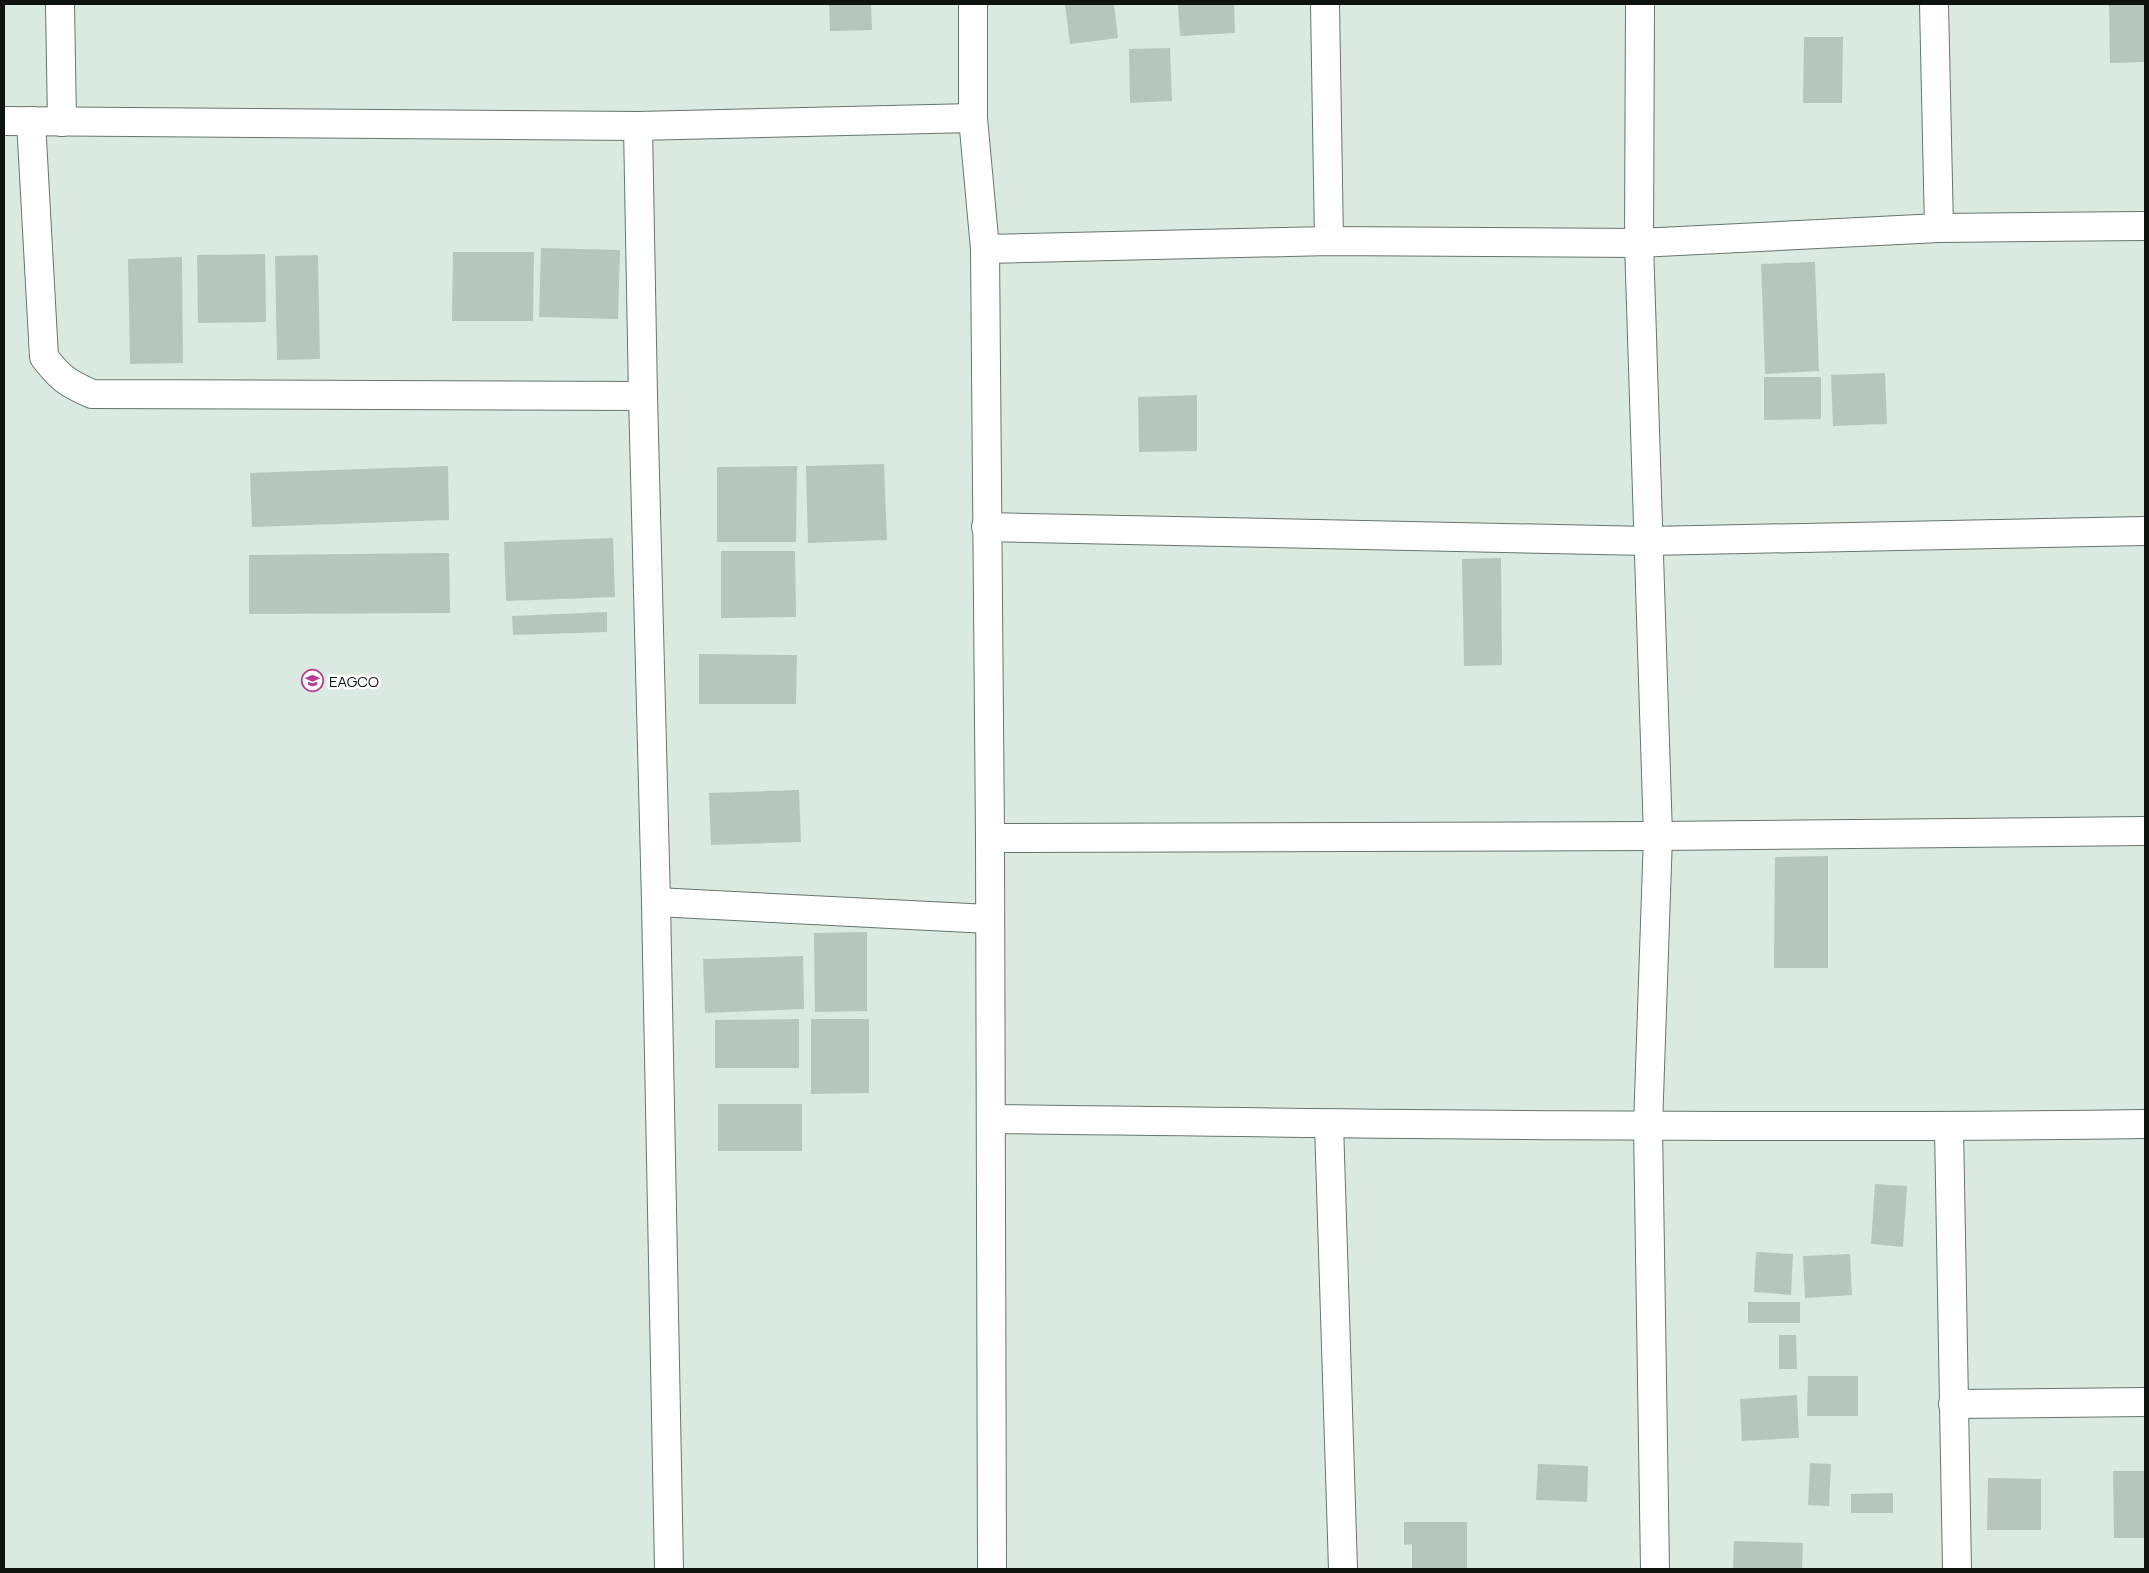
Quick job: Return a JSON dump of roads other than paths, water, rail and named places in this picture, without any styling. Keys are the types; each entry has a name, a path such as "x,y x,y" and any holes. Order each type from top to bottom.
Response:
{"street":[{"path":"60,4 62,122"},
{"path":"973,4 974,118 985,249 990,838 992,1569"},
{"path":"1325,4 1329,241"},
{"path":"1640,4 1638,243 1658,836 1648,1126 1655,1569"},
{"path":"1934,4 1939,228"},
{"path":"4,121 638,126 974,118"},
{"path":"31,121 44,357 58,376 92,394 643,396"},
{"path":"638,126 656,902 668,1569"},
{"path":"985,249 1329,241 1638,243 1939,228 2145,226"},
{"path":"986,527 1648,541 2145,531"},
{"path":"990,838 1658,836 2145,831"},
{"path":"656,902 990,919"},
{"path":"991,1119 1648,1126 2145,1124"},
{"path":"1329,1124 1343,1569"},
{"path":"1949,1126 1957,1569"},
{"path":"1953,1404 2145,1402"}],"place":[{"name":"EAGCO","path":"313,681"}]}
